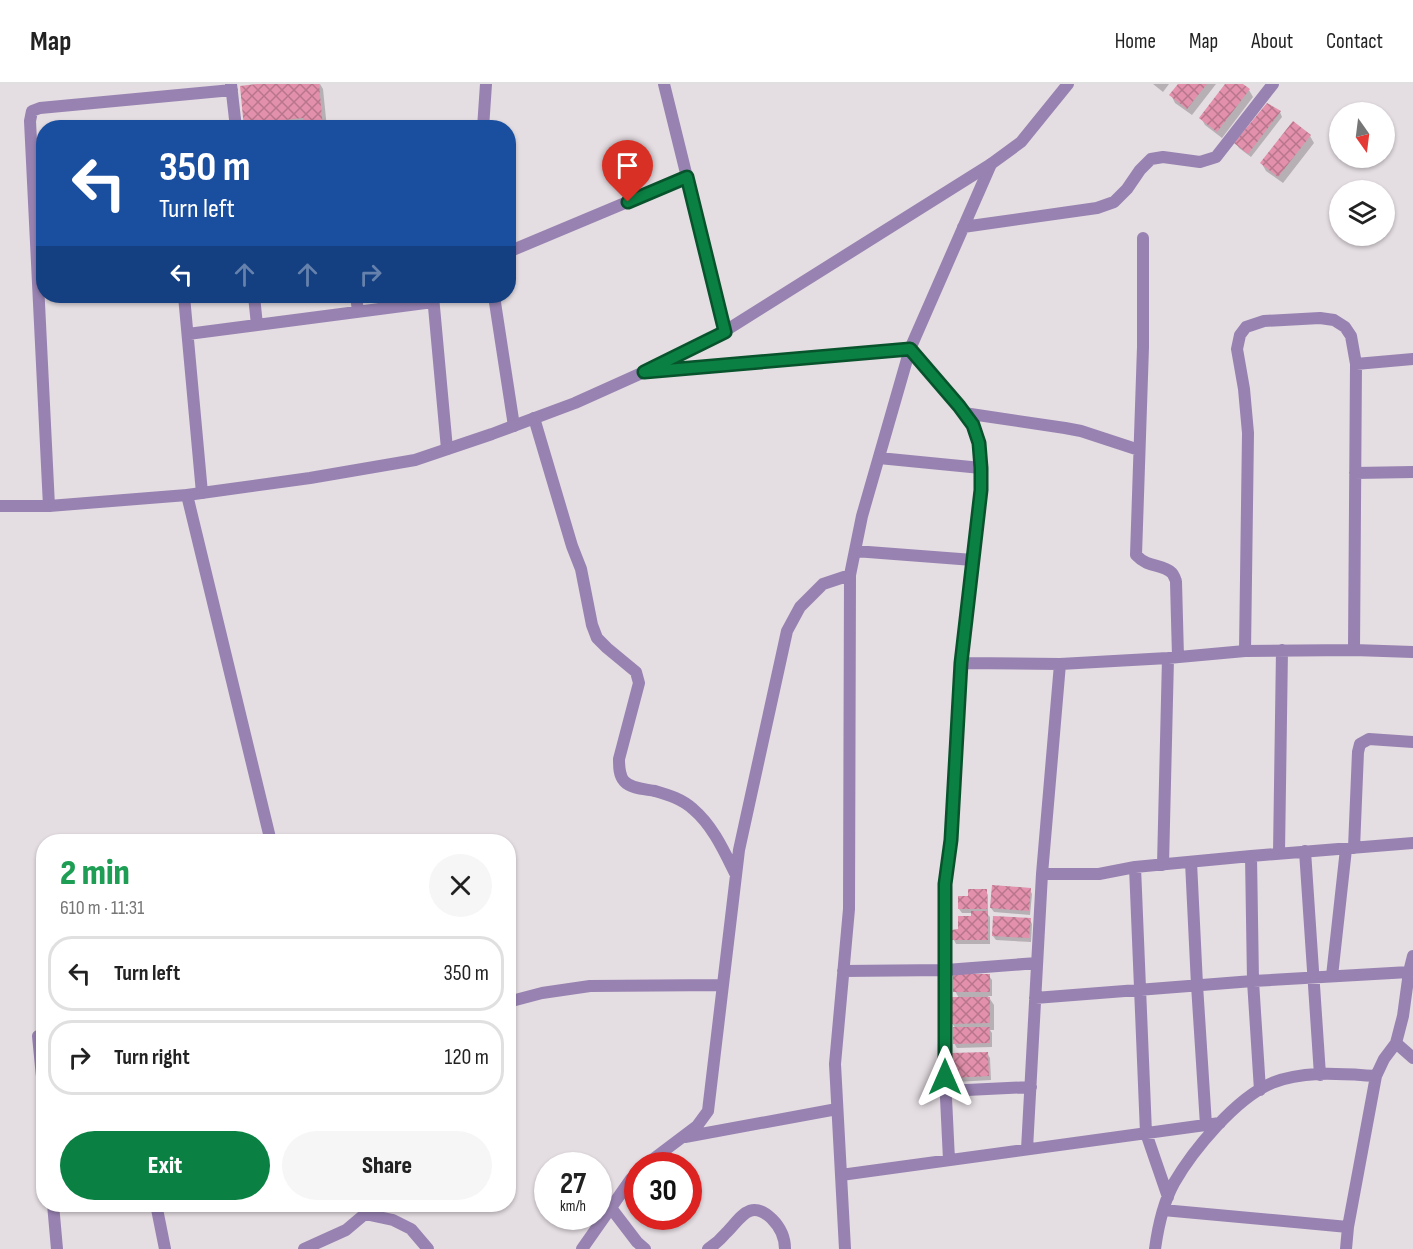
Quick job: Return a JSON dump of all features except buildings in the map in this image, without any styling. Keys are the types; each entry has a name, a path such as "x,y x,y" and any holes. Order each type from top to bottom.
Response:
{"street":[{"path":"484,120 486,84"},
{"path":"664,84 725,332"},
{"path":"0,506 49,506 187,495 310,478 415,460 575,403 725,332 992,164 1021,142 1068,84"},
{"path":"963,227 1097,208 1114,202 1151,159 1162,157 1200,162 1216,157 1273,84"},
{"path":"36,199 30,121 32,111 40,108 232,87 235,120"},
{"path":"844,1249 836,1064 849,909 850,575 862,516 910,349 992,164"},
{"path":"516,249 687,177"},
{"path":"1143,238 1143,347 1136,555 1150,566 1172,573 1176,582 1164,865"},
{"path":"42,303 49,506"},
{"path":"185,303 202,493"},
{"path":"255,303 257,325"},
{"path":"357,303 358,311"},
{"path":"188,334 404,303"},
{"path":"433,303 447,449"},
{"path":"495,303 514,426"},
{"path":"1245,651 1248,432 1245,389 1237,350 1239,335 1246,327 1264,321 1320,318 1334,320 1345,327 1351,336 1356,364 1353,650"},
{"path":"644,372 910,349"},
{"path":"910,349 973,425 979,443 981,468 981,490 961,663 951,840 945,884 946,1091 949,1160"},
{"path":"1356,364 1413,359"},
{"path":"964,413 1081,431 1139,450"},
{"path":"534,418 581,569 592,625 597,638 636,672 639,683 619,759 619,772 625,782 678,798 692,808 713,831 736,874"},
{"path":"879,458 981,468"},
{"path":"1354,473 1413,472"},
{"path":"187,495 269,834"},
{"path":"855,551 973,560"},
{"path":"662,1152 697,1126 708,1111 739,850 787,631 800,607 823,584 850,575"},
{"path":"1279,853 1282,650"},
{"path":"961,663 1060,664 1282,650 1413,652"},
{"path":"1027,1149 1042,874 1060,664"},
{"path":"1332,976 1350,848 1360,744 1369,739 1413,742"},
{"path":"1042,874 1099,874 1135,867 1413,843"},
{"path":"1305,851 1320,1075"},
{"path":"1251,856 1253,981 1260,1090"},
{"path":"1191,862 1206,1125"},
{"path":"1135,867 1146,1133 1168,1197"},
{"path":"1346,1249 1376,1076 1384,1059 1396,1043 1413,956"},
{"path":"843,971 946,970 1037,963"},
{"path":"1035,998 1253,981 1409,972"},
{"path":"516,1000 564,988 590,986 723,985"},
{"path":"1396,1043 1413,1058"},
{"path":"1155,1249 1163,1210 1173,1185 1198,1149 1220,1123 1250,1096 1272,1083 1301,1076 1332,1074 1376,1076"},
{"path":"946,1091 1030,1087"},
{"path":"681,1138 837,1108"},
{"path":"841,1175 1220,1123"},
{"path":"612,1207 624,1191"},
{"path":"612,1209 645,1249"},
{"path":"708,1249 726,1234 745,1213 754,1209 763,1211 774,1221 782,1233 785,1249"},
{"path":"1163,1210 1348,1227"},
{"path":"54,1212 57,1249"},
{"path":"158,1212 165,1249"},
{"path":"304,1249 346,1230 362,1212"},
{"path":"373,1212 411,1229 428,1249"},
{"path":"582,1249 595,1230"}],"route":[{"path":"628,202 687,177 725,332 644,372 910,349 973,425 979,443 981,490 961,663 951,840 945,884 945,1077"}]}
